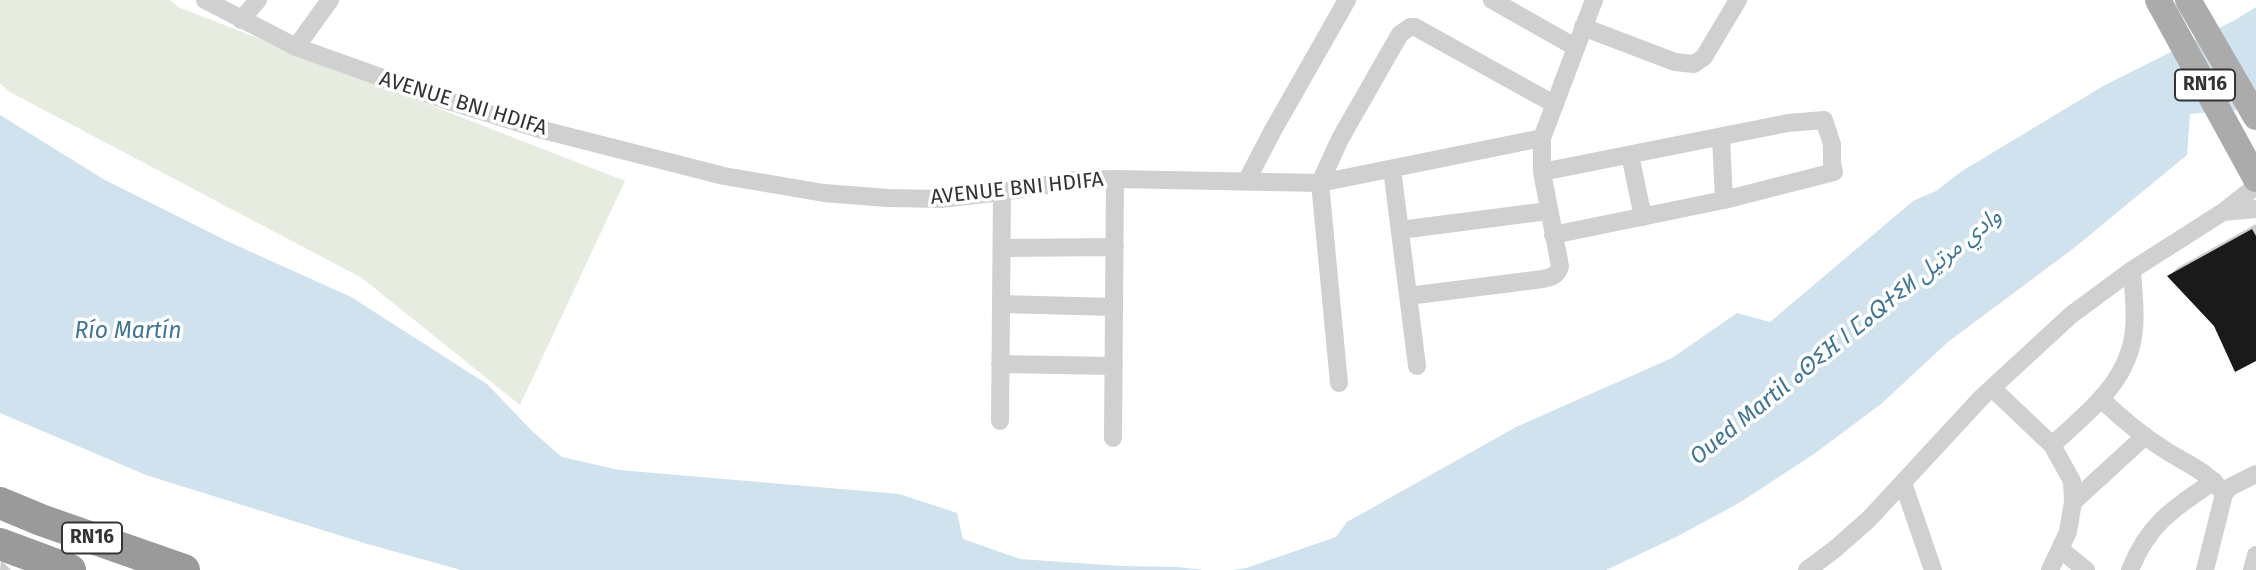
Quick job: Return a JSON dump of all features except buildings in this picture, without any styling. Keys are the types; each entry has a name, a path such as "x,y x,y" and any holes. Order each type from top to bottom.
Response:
{"highway":[{"name":"RN16","path":"0,503 184,570"},
{"name":"RN16","path":"0,544 70,570"}],"main road":[{"name":"RN16","path":"2158,0 2255,178"},
{"name":"RN16","path":"2188,0 2256,117"}],"street":[{"name":"AVENUE BNI HDIFA","path":"205,0 296,47 442,99 539,129 724,176 824,193 941,199 1076,180 1320,183 1542,138"},
{"path":"242,20 258,0"},
{"path":"296,47 330,0"},
{"path":"1246,182 1347,0"},
{"path":"1492,0 1575,47"},
{"path":"1408,296 1550,278 1559,271 1542,172 1542,138 1594,0"},
{"path":"1583,27 1675,62 1695,64 1704,57 1738,0"},
{"path":"1339,383 1320,183 1340,139 1400,34 1410,27 1415,27 1554,104"},
{"path":"1542,172 1788,123 1824,120 1832,144 1834,172 1724,200 1553,236"},
{"path":"1721,137 1724,200"},
{"path":"1630,155 1643,217"},
{"path":"1392,169 1417,366"},
{"path":"1807,570 1870,519 1992,388 2071,315 2132,270 2223,212 2255,178"},
{"path":"1113,438 1115,179"},
{"path":"1000,421 1002,192"},
{"path":"2223,212 2256,209"},
{"path":"1400,230 1548,211"},
{"path":"1002,248 1115,247"},
{"path":"2052,445 2102,400 2120,376 2130,352 2134,329 2132,270"},
{"path":"1001,304 1114,307"},
{"path":"1000,364 1114,366"},
{"path":"1992,388 2052,445 2072,481 2073,502 2068,532 2050,570"},
{"path":"2102,400 2126,423 2198,468 2219,488"},
{"path":"2073,502 2145,436"},
{"path":"2130,570 2147,538 2162,518 2219,488 2230,487 2256,474"},
{"path":"1903,483 1933,570"},
{"path":"2205,570 2219,488"},
{"path":"2060,549 2086,570"},
{"path":"2252,570 2256,555"}],"shaded area":[{"path":"0,0 170,0 178,7 625,181 520,405 362,278 8,91 0,83"}],"water":[{"name":"Oued Martil ⴰⵙⵉⴼ ⵏ ⵎⴰⵕⵜⵉⵍ وادي مرتيل","path":"2256,7 2256,108 2190,114 2187,155 2074,248 1948,342 1881,404 1814,454 1739,503 1606,570 1233,570 1336,537 1347,522 1516,427 1672,358 1737,313 1770,322 1913,201 1936,191 1962,171 2105,85"},
{"name":"Río Martín","path":"0,115 105,180 227,241 351,297 487,384 533,432 562,457 619,470 899,494 957,513 963,539 1020,559 1203,570 461,570 364,543 146,475 0,413"}]}
